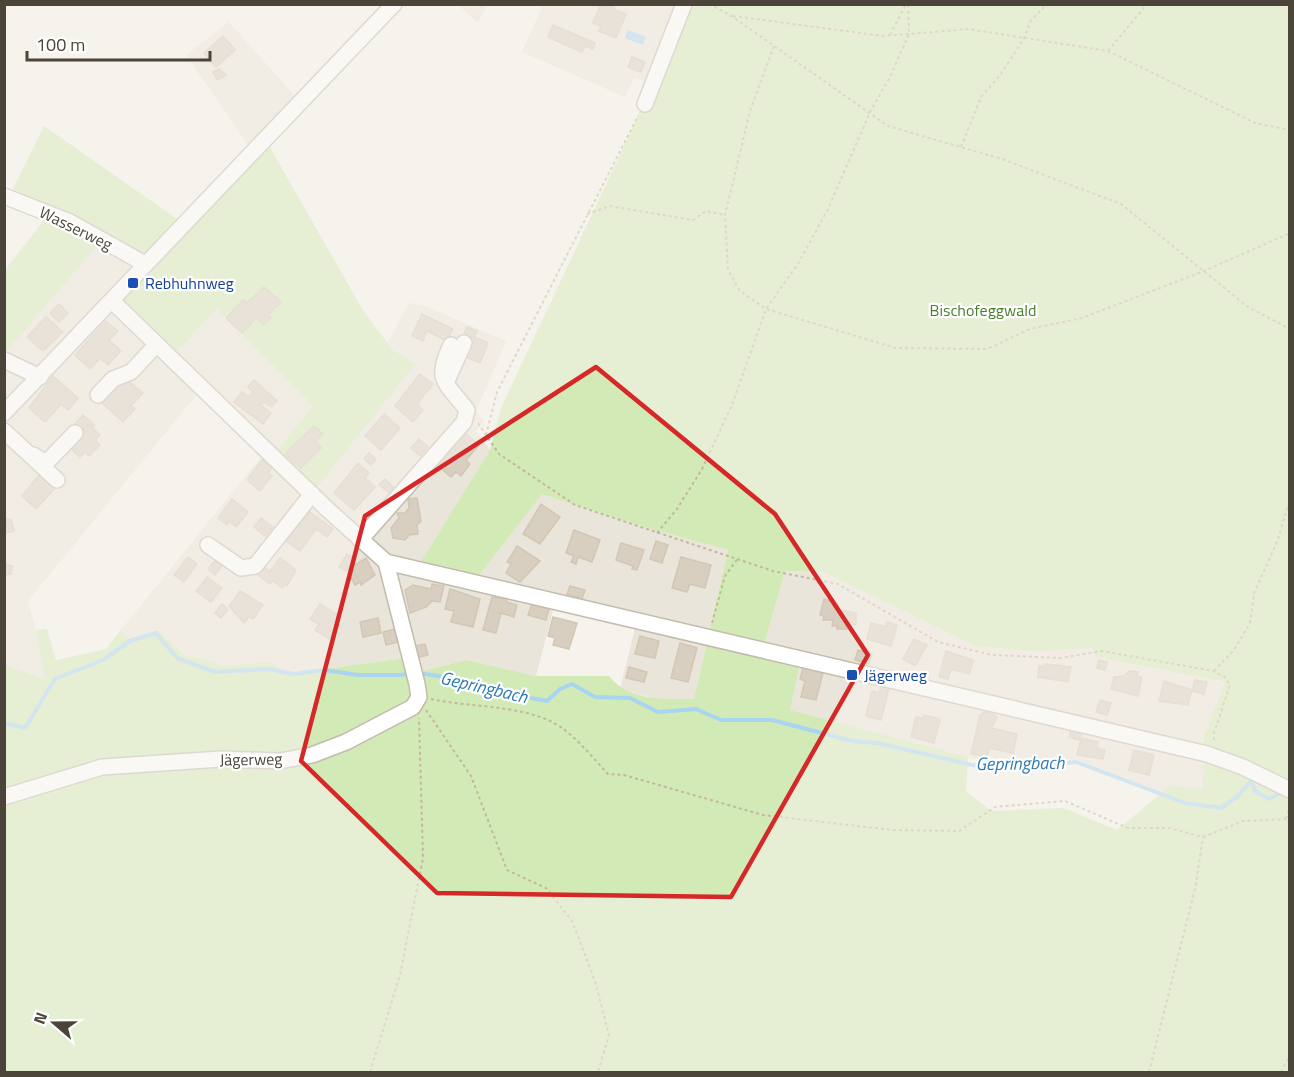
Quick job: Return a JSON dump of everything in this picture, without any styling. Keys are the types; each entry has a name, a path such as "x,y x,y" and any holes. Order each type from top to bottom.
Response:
{"street":[{"path":"4,413 394,4"},
{"path":"645,104 684,4"},
{"name":"Wasserweg","path":"4,195 70,222 145,264"},
{"path":"112,301 360,540 386,562 708,639 854,670 1215,757 1285,788"},
{"path":"360,540 464,422 467,410 446,383 441,371 458,344"},
{"path":"98,396 113,379 131,372 156,345"},
{"path":"4,360 40,377"},
{"path":"4,430 57,480"},
{"path":"27,453 46,463 75,433"},
{"path":"208,545 241,568 255,566 312,494"},
{"path":"386,562 418,690"},
{"name":"Jägerweg","path":"4,797 102,767 221,759 280,761 312,755 346,742 413,707 418,690"}],"path":[{"path":"709,4 730,15 888,126 1002,159 1121,204 1248,307 1290,329"},
{"path":"890,35 907,4"},
{"path":"657,533 677,509 702,469 732,405 766,309 799,262 828,209 870,112 890,77 909,34 907,4"},
{"path":"961,147 981,96 1001,74 1024,38 1031,20 1047,4"},
{"path":"1108,51 1147,4"},
{"path":"730,15 890,35 968,29 1108,51 1255,123 1290,130"},
{"path":"774,46 750,111 725,215 728,270 740,291 766,309 896,348 987,349 1029,328 1082,318 1204,271 1290,233"},
{"path":"486,435 497,392 645,104"},
{"path":"587,214 610,207 693,220 706,211 725,215"},
{"path":"478,424 499,454 575,505 773,571 838,584 938,642 993,655 1060,658 1102,651 1214,671 1225,677 1230,685 1214,733 1215,757"},
{"path":"1214,671 1234,650 1250,623 1254,592 1277,542 1290,499"},
{"path":"708,639 725,576 739,558"},
{"path":"418,690 532,714 552,722 581,746 608,774 624,775 763,815 892,830 959,831 995,807 1065,801 1128,828 1169,828 1203,837 1243,821 1288,819 1290,806"},
{"path":"369,1072 400,975 423,858 418,690"},
{"path":"418,690 430,719 471,776 507,870 546,888 572,921 595,981 609,1035 598,1072"},
{"path":"1149,1072 1202,855 1203,837"},
{"path":"1281,1072 1290,1055"}],"highlighted area":[{"path":"596,367 775,514 868,655 731,897 437,893 301,761 365,516"}],"shaded area":[{"path":"458,5 487,5 478,23"},
{"path":"543,5 684,5 649,83 634,78 625,97 522,52"},
{"path":"229,22 300,102 253,152 186,55"},
{"path":"102,240 145,264 112,301 198,393 28,601 36,630 44,680 5,664 4,348 8,350"},
{"path":"409,303 425,306 506,341 476,411 484,421 476,431 490,450 420,564 479,575 541,493 651,529 728,550 694,699 657,699 620,689 635,628 554,607 536,676 468,660 409,674 405,658 288,674 270,662 223,666 183,654 158,631 129,639 120,631 266,451 311,493 414,364 393,350 388,342"},
{"path":"217,309 313,406 276,452 173,355"},
{"path":"785,571 824,572 975,646 1033,651 1092,648 1096,657 1226,683 1204,737 1203,791 1171,785 1162,792 1070,759 1033,762 1000,758 987,761 790,710 761,655"}],"green space":[{"name":"Bischofeggwald","path":"685,5 1289,5 1289,1072 5,1072 4,664 44,679 36,630 47,629 56,660 106,649 120,631 129,639 158,631 183,654 223,666 270,662 288,674 405,658 409,674 467,660 536,676 609,676 626,690 648,697 694,699 728,550 651,529 542,494 479,575 419,565 490,450 501,408 633,127","holes":["785,571 824,572 975,646 1033,651 1092,648 1096,657 1225,682 1204,737 1203,790 1171,785 1117,830 1064,808 992,811 966,792 968,757 790,710 800,663 761,655"]},
{"path":"44,126 180,221 141,262 102,240 8,350 4,348 4,271 49,214 9,197"},
{"path":"268,144 364,312 393,350 415,364 314,491 276,452 313,406 217,309 173,355 126,309 124,298"}],"water":[{"path":"628,30 646,37 643,45 625,38"}],"building":[{"path":"601,4 615,4 613,9 626,14 616,38 599,31 601,26 593,23"},
{"path":"553,25 595,43 593,49 585,46 582,52 548,37"},
{"path":"223,36 235,50 216,67 204,53"},
{"path":"632,57 645,62 641,72 628,67"},
{"path":"220,69 226,75 217,80 213,72"},
{"path":"264,287 281,302 268,315 271,318 263,325 256,318 242,333 226,318 243,300 247,303"},
{"path":"59,304 68,313 59,322 50,313"},
{"path":"422,314 453,329 447,341 427,331 423,341 412,336"},
{"path":"46,317 63,332 43,351 27,337"},
{"path":"106,321 118,331 109,340 121,351 108,365 100,358 90,369 75,355"},
{"path":"467,327 477,331 474,337 488,343 480,363 464,356 461,340"},
{"path":"420,374 433,384 420,400 418,405 423,410 413,422 395,406"},
{"path":"53,376 78,398 68,410 61,404 45,422 29,408"},
{"path":"125,378 143,393 131,406 135,409 123,422 99,400 109,388 114,391"},
{"path":"254,380 277,401 271,407 264,402 261,405 271,413 263,424 234,402 242,392 249,397 253,392 248,387"},
{"path":"384,414 400,428 381,450 365,436"},
{"path":"83,415 94,425 92,428 88,424 80,433 73,426"},
{"path":"88,424 100,435 95,440 100,445 89,456 85,452 80,457 68,446"},
{"path":"314,426 323,434 315,441 321,448 301,468 285,454"},
{"path":"465,433 479,445 466,460 470,464 461,476 456,472 451,477 438,466 444,459 442,457"},
{"path":"419,439 428,447 420,456 411,448"},
{"path":"369,453 376,459 371,465 364,459"},
{"path":"264,457 274,465 268,473 272,476 260,491 247,480"},
{"path":"358,463 369,473 365,478 375,487 354,510 334,493"},
{"path":"40,474 55,488 36,509 22,496"},
{"path":"385,479 396,490 392,495 379,485"},
{"path":"417,498 421,521 417,525 418,534 409,535 405,540 393,538 391,528 399,518 397,513 405,513 409,508 408,499"},
{"path":"232,499 248,512 236,527 230,522 227,525 218,518"},
{"path":"541,504 560,517 540,544 523,534"},
{"path":"310,512 333,529 327,537 316,529 300,551 286,541"},
{"path":"261,518 273,527 265,536 254,527"},
{"path":"11,519 14,531 5,533 4,520"},
{"path":"574,530 600,540 592,562 578,557 576,564 571,562 574,556 566,553"},
{"path":"656,541 668,545 662,563 650,559"},
{"path":"621,543 644,550 637,570 632,569 633,566 616,560"},
{"path":"517,546 540,561 520,582 506,573 511,564 507,562"},
{"path":"347,554 354,558 346,571 339,567"},
{"path":"188,557 197,564 184,582 174,575"},
{"path":"681,557 711,565 705,588 690,584 687,592 672,588"},
{"path":"217,558 224,563 215,575 208,569"},
{"path":"280,558 296,570 287,586 285,584 282,588 273,581 270,584 258,575 264,567 270,571"},
{"path":"366,558 375,575 361,585 360,582 355,585 347,570"},
{"path":"4,559 7,565 12,566 11,574 4,575"},
{"path":"207,577 222,588 211,602 196,591"},
{"path":"432,584 444,586 440,602 432,601 426,607 410,613 405,590 413,585 431,589"},
{"path":"570,586 585,590 582,599 567,594"},
{"path":"450,589 480,599 473,627 451,622 454,611 445,609"},
{"path":"240,591 263,605 253,619 249,617 244,623 229,606"},
{"path":"492,597 507,599 506,602 517,605 514,617 501,613 496,633 483,630"},
{"path":"824,599 837,603 835,609 856,613 856,625 847,624 847,629 837,629 837,626 832,626 833,620 823,620 824,616 820,615"},
{"path":"222,604 228,609 221,618 215,613"},
{"path":"320,604 338,615 334,621 338,623 329,639 315,630 319,624 310,619"},
{"path":"532,604 549,609 546,620 528,615"},
{"path":"553,617 577,623 569,649 553,645 555,638 548,636"},
{"path":"378,618 381,633 363,637 360,622"},
{"path":"887,622 897,625 891,646 867,639 871,623 886,627"},
{"path":"395,629 398,642 386,645 383,632"},
{"path":"640,636 659,641 655,658 635,654"},
{"path":"914,639 927,645 915,666 903,659"},
{"path":"680,643 697,648 688,682 671,678"},
{"path":"425,644 428,655 416,658 414,646"},
{"path":"858,650 872,654 869,664 855,660"},
{"path":"946,651 973,660 969,674 951,669 948,679 939,677"},
{"path":"1099,660 1107,662 1105,670 1097,668"},
{"path":"1045,664 1071,667 1068,682 1038,677 1039,666 1044,667"},
{"path":"813,666 824,669 816,700 801,697 805,681 800,679 803,668 813,670"},
{"path":"629,667 647,672 644,682 626,678"},
{"path":"1129,671 1138,672 1137,676 1142,677 1138,696 1111,689 1114,677 1124,676"},
{"path":"1195,680 1207,682 1204,694 1192,691"},
{"path":"1164,681 1192,690 1188,705 1159,701"},
{"path":"881,686 889,688 881,720 866,716 872,691 879,693"},
{"path":"1100,700 1111,703 1107,715 1096,712"},
{"path":"986,711 993,713 997,718 991,728 1017,734 1013,753 989,748 987,757 971,754 980,715"},
{"path":"924,715 940,719 934,743 911,737 916,717 923,718"},
{"path":"1072,727 1082,730 1079,740 1069,737"},
{"path":"1081,738 1098,742 1097,748 1105,750 1103,759 1077,755"},
{"path":"1134,750 1154,755 1149,775 1129,770"}],"waterway":[{"name":"Gepringbach","path":"4,723 25,728 55,679 103,660 130,641 156,633 177,658 215,672 268,669 293,674 324,670 358,675 402,675 410,672"},
{"name":"Gepringbach","path":"418,673 465,680 493,691 547,701 560,689 572,684 595,697 630,698 658,712 696,709 721,720 772,720 852,741 877,743 977,766 996,761 1026,766 1076,762 1185,803 1221,808 1237,797 1251,781 1255,791 1269,799 1283,791"}],"place":[{"name":"Rebhuhnweg","path":"133,283"},
{"name":"Jägerweg","path":"852,675"}]}
